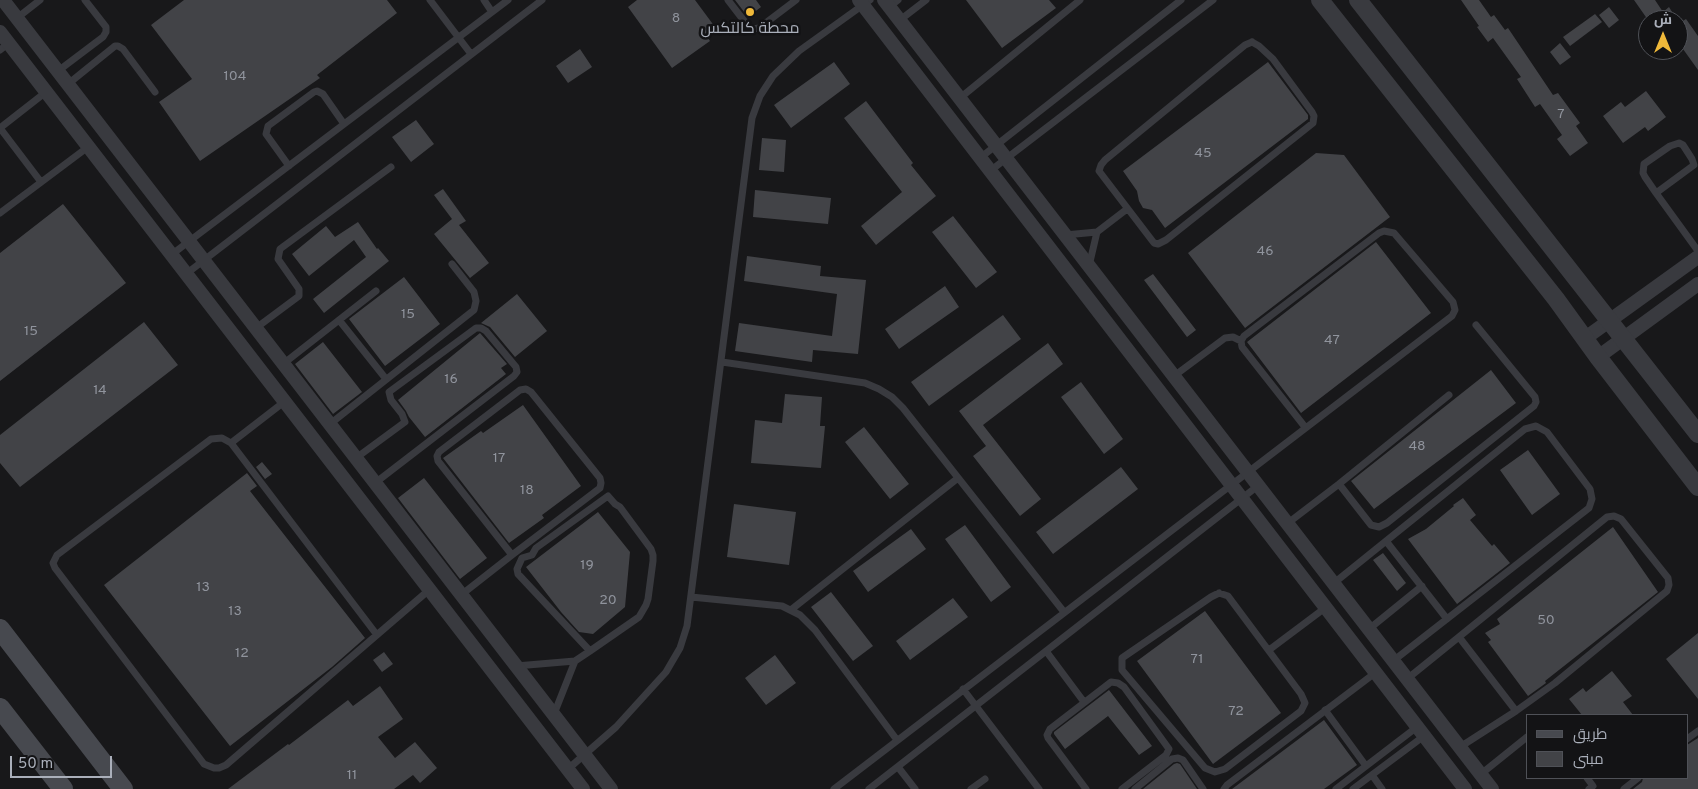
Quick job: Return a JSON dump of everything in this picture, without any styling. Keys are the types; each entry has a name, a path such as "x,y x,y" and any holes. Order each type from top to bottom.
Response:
{"main road":[{"path":"0,629 124,789"},
{"path":"0,708 63,789"}],"street":[{"path":"1320,0 1556,299 1584,339 1698,487"},
{"path":"1358,0 1698,434"},
{"path":"9,2 17,18 611,789"},
{"path":"864,2 980,158 1465,789"},
{"path":"890,2 900,20 1006,159 1492,789"},
{"path":"3,42 46,92 583,789"},
{"path":"1584,339 1698,257"},
{"path":"1556,299 1579,282"},
{"path":"1598,357 1698,284"}],"lane":[{"path":"17,18 40,0"},
{"path":"58,71 106,32 106,27 85,0"},
{"path":"430,0 471,54"},
{"path":"484,0 492,12"},
{"path":"171,255 508,0"},
{"path":"186,274 542,0"},
{"path":"728,0 748,26 756,29 796,0"},
{"path":"900,20 926,0"},
{"path":"960,98 1080,0"},
{"path":"980,158 1180,0"},
{"path":"990,171 1213,0"},
{"path":"568,769 616,727 666,672 680,648 687,626 752,118 760,96 774,76 799,51 864,2"},
{"path":"1248,43 1256,44 1272,59 1312,112 1314,116 1312,123 1162,243 1158,244 1150,240 1127,209 1099,171 1102,162 1248,43"},
{"path":"68,84 112,48 118,46 123,49 154,92"},
{"path":"289,166 266,134 268,126 317,91 323,94 344,124"},
{"path":"41,182 0,128 46,92"},
{"path":"1656,193 1694,165 1692,159 1679,143 1670,146 1644,164 1642,168 1645,177 1656,193 1698,251"},
{"path":"0,212 88,147"},
{"path":"256,328 299,296 299,289 278,259 277,256 280,249 391,167"},
{"path":"1065,235 1097,232 1127,209"},
{"path":"834,789 1452,316 1455,310 1453,302 1394,233 1384,231 1379,233 1244,336 1242,347 1305,428"},
{"path":"1089,266 1097,232"},
{"path":"330,424 474,310 476,301 474,292 452,264"},
{"path":"283,364 376,291"},
{"path":"339,320 386,379"},
{"path":"1339,484 1372,526 1379,527 1387,523 1534,406 1536,402 1534,397 1476,325"},
{"path":"356,458 405,422 402,414 391,400 389,392 476,328 486,331 516,368 517,372 514,376 375,483"},
{"path":"1174,376 1225,338 1233,337 1242,342"},
{"path":"722,362 865,383 892,397 1064,612"},
{"path":"461,595 600,488 600,478 531,392 526,389 520,390 436,456 512,555"},
{"path":"1288,523 1449,395"},
{"path":"231,443 284,402"},
{"path":"1334,583 1525,429 1536,426 1547,432 1590,489 1591,504 1585,512 1393,661"},
{"path":"377,635 231,443 222,438 211,439 57,555 53,563 204,764 214,768 226,765 377,635 429,590"},
{"path":"792,609 958,478"},
{"path":"869,789 1259,485"},
{"path":"516,666 575,661 590,651 639,617 648,599 653,555 651,548 620,508 608,496 536,548 532,555 522,558 517,569 518,574 590,651"},
{"path":"1408,679 1607,517 1614,516 1621,519 1668,578 1669,585 1667,591 1555,683 1460,747"},
{"path":"1386,541 1447,619"},
{"path":"1369,629 1422,586"},
{"path":"1219,594 1228,596 1269,650 1301,694 1305,703 1301,711 1226,770 1215,772 1205,768 1122,670 1122,658 1211,597 1219,594"},
{"path":"691,597 782,606 792,609 815,630 897,740"},
{"path":"1269,650 1325,608"},
{"path":"1459,637 1516,711"},
{"path":"1046,651 1084,702"},
{"path":"554,714 575,661"},
{"path":"1224,789 1227,784 1375,673"},
{"path":"1086,789 1047,735 1050,729 1111,682 1118,683 1124,687 1168,746 1166,755 1122,789"},
{"path":"964,689 1039,789"},
{"path":"1325,710 1366,766"},
{"path":"1688,738 1698,730"},
{"path":"1336,789 1366,766 1420,732"},
{"path":"1353,789 1372,775 1420,732"},
{"path":"1481,774 1526,739"},
{"path":"1135,789 1172,759 1178,758 1182,760 1203,789"},
{"path":"898,766 915,789"},
{"path":"1372,775 1382,789"},
{"path":"971,789 985,779"},
{"path":"1588,779 1594,786 1589,789"},
{"path":"1624,789 1637,779"}],"building":[{"path":"184,0 387,0 397,13 317,75 320,78 200,161 159,102 192,79 151,25"},
{"path":"637,0 695,0 715,27 705,34 710,41 672,68 628,7"},
{"name":"محطة كالتكس","path":"735,0 756,0 761,7 748,17"},
{"path":"966,0 1049,0 1056,8 1002,48"},
{"path":"1461,0 1479,0 1491,17 1494,15 1505,30 1508,28 1553,95 1558,93 1580,123 1576,126 1588,143 1570,156 1557,139 1562,135 1540,104 1535,107 1517,79 1521,77 1493,38 1488,42"},
{"path":"1634,0 1655,0 1662,10 1641,10"},
{"path":"1609,7 1619,20 1609,28 1599,15"},
{"path":"1595,14 1602,22 1570,46 1563,37"},
{"path":"1688,22 1698,36 1698,70 1688,56"},
{"path":"1560,43 1571,57 1560,65 1550,52"},
{"path":"580,49 592,67 568,83 556,66"},
{"path":"834,62 850,84 791,128 774,105"},
{"path":"1268,62 1308,115 1308,119 1165,228 1152,210 1143,208 1137,191 1123,171"},
{"path":"1646,91 1666,117 1648,131 1645,127 1623,143 1603,116 1621,102 1625,107"},
{"path":"866,101 913,163 911,165 936,196 876,245 861,226 902,192 844,118"},
{"path":"416,120 434,144 411,162 392,137"},
{"path":"762,138 786,140 784,172 759,170"},
{"path":"1316,153 1344,155 1390,217 1245,328 1188,253"},
{"path":"443,189 466,221 459,225 489,263 470,278 434,234 452,219 434,195"},
{"path":"755,190 831,198 828,224 753,217"},
{"path":"63,204 126,283 0,381 0,253"},
{"path":"953,216 997,272 976,288 932,232"},
{"path":"358,222 377,249 389,261 324,313 313,299 366,257 354,240 309,276 292,254 326,226 335,237"},
{"path":"1376,242 1431,313 1301,413 1247,342"},
{"path":"747,256 821,266 820,276 866,280 858,354 813,350 812,362 735,351 739,323 832,336 837,294 744,281"},
{"path":"1153,274 1196,330 1187,337 1144,280"},
{"path":"404,277 440,324 385,366 349,319"},
{"path":"945,286 959,307 899,349 885,329"},
{"path":"517,294 547,331 515,357 490,327 481,323"},
{"path":"1003,315 1021,339 929,406 911,382"},
{"path":"144,322 178,365 20,487 0,463 0,435"},
{"path":"480,333 507,364 501,368 506,374 425,437 398,400"},
{"path":"323,342 362,392 333,414 295,364"},
{"path":"1048,343 1063,364 983,425 1041,499 1020,516 973,456 986,446 959,411"},
{"path":"1491,370 1516,403 1374,509 1351,481"},
{"path":"1081,382 1123,439 1104,454 1061,397"},
{"path":"785,394 822,397 820,426 825,426 821,468 751,463 755,420 782,423"},
{"path":"523,405 581,486 542,515 544,518 509,543 443,458 481,431 483,433"},
{"path":"864,427 909,484 890,499 845,442"},
{"path":"1528,450 1560,494 1532,515 1500,470"},
{"path":"262,462 272,474 265,479 256,467"},
{"path":"1121,467 1138,489 1053,554 1036,532"},
{"path":"247,473 257,486 250,491 365,638 332,667 230,746 104,585"},
{"path":"424,478 487,558 460,579 398,498"},
{"path":"1463,498 1476,515 1470,520 1492,546 1494,544 1510,563 1457,604 1408,539 1426,529"},
{"path":"734,504 796,512 789,565 727,557"},
{"path":"598,512 630,552 625,607 593,634 579,632 526,567"},
{"path":"965,525 1011,587 991,602 945,539"},
{"path":"1613,527 1658,592 1528,696 1488,642 1491,640 1485,633 1500,624 1497,619"},
{"path":"911,529 926,549 868,592 853,571"},
{"path":"1383,553 1406,583 1397,591 1373,560"},
{"path":"831,592 873,646 853,661 811,607"},
{"path":"953,598 968,617 910,660 896,641"},
{"path":"1205,611 1281,713 1213,764 1137,661"},
{"path":"1698,633 1698,699 1666,659"},
{"path":"384,652 393,664 382,672 373,660"},
{"path":"775,655 796,683 766,705 745,678"},
{"path":"1612,671 1632,696 1623,702 1632,714 1581,714 1569,699 1583,688 1586,692"},
{"path":"380,686 403,719 378,737 395,758 415,742 437,768 420,783 413,775 394,789 228,789 348,700 353,706"},
{"path":"1109,690 1152,746 1139,755 1108,716 1065,749 1054,732"},
{"path":"1324,720 1357,765 1324,789 1232,789"},
{"path":"1698,738 1698,789 1633,789 1642,782 1643,779 1688,779 1688,744"},
{"path":"1174,764 1180,764 1197,789 1143,789"}],"place":[{"name":"محطة كالتكس","path":"750,12"}]}
